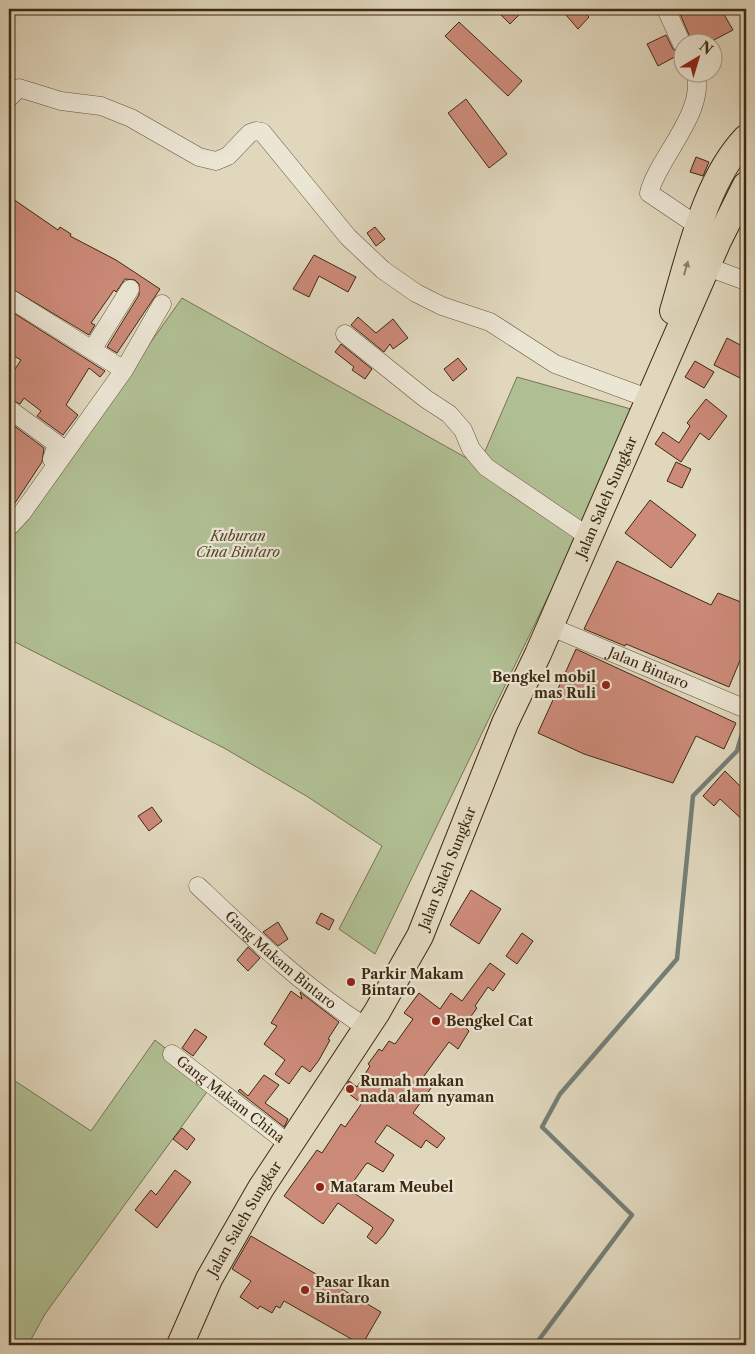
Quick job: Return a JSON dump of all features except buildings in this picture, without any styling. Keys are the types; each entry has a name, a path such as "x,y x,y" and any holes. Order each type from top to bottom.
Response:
{"highway":[{"name":"Jalan Saleh Sungkar","path":"665,366 670,322 698,226 728,162 746,138"},
{"name":"Jalan Saleh Sungkar","path":"180,1345 209,1280 230,1242 290,1145 367,1028 420,936 506,723 738,198 746,185"}],"street":[{"path":"666,9 677,32"},
{"path":"697,82 696,98 649,193 698,226"},
{"path":"9,98 19,88 61,101 101,106 131,118 199,157 216,161 228,156 250,133 256,130 262,132 348,237 383,270 416,293 442,306 490,322 538,355 562,368 650,399"},
{"path":"708,267 746,281"},
{"path":"92,350 130,289"},
{"path":"9,298 124,370"},
{"path":"9,527 124,370 162,304"},
{"path":"346,334 419,394 449,414 464,430 471,449 486,467 589,537"},
{"path":"9,409 57,444 52,459 57,463"},
{"name":"Jalan Bintaro","path":"549,626 745,708"},
{"name":"Gang Makam Bintaro","path":"198,886 290,972 333,1006 367,1028"},
{"name":"Gang Makam China","path":"172,1054 290,1145"}],"green space":[{"name":"Kuburan Cina Bintaro","path":"182,298 479,465 517,377 638,411 375,954 339,929 382,846 308,797 224,748 9,639 9,530 35,506"},
{"path":"155,1040 212,1085 45,1314 28,1345 9,1345 9,1077 91,1131"}],"waterway":[{"path":"535,1345 632,1215 542,1127 560,1094 677,959 693,796 737,751 746,720"}],"place":[{"name":"Bengkel mobil mas Ruli","path":"606,685"},
{"name":"Parkir Makam Bintaro","path":"351,982"},
{"name":"Bengkel Cat","path":"436,1021"},
{"name":"Rumah makan nada alam nyaman","path":"350,1089"},
{"name":"Mataram Meubel","path":"320,1187"},
{"name":"Pasar Ikan Bintaro","path":"305,1290"}]}
